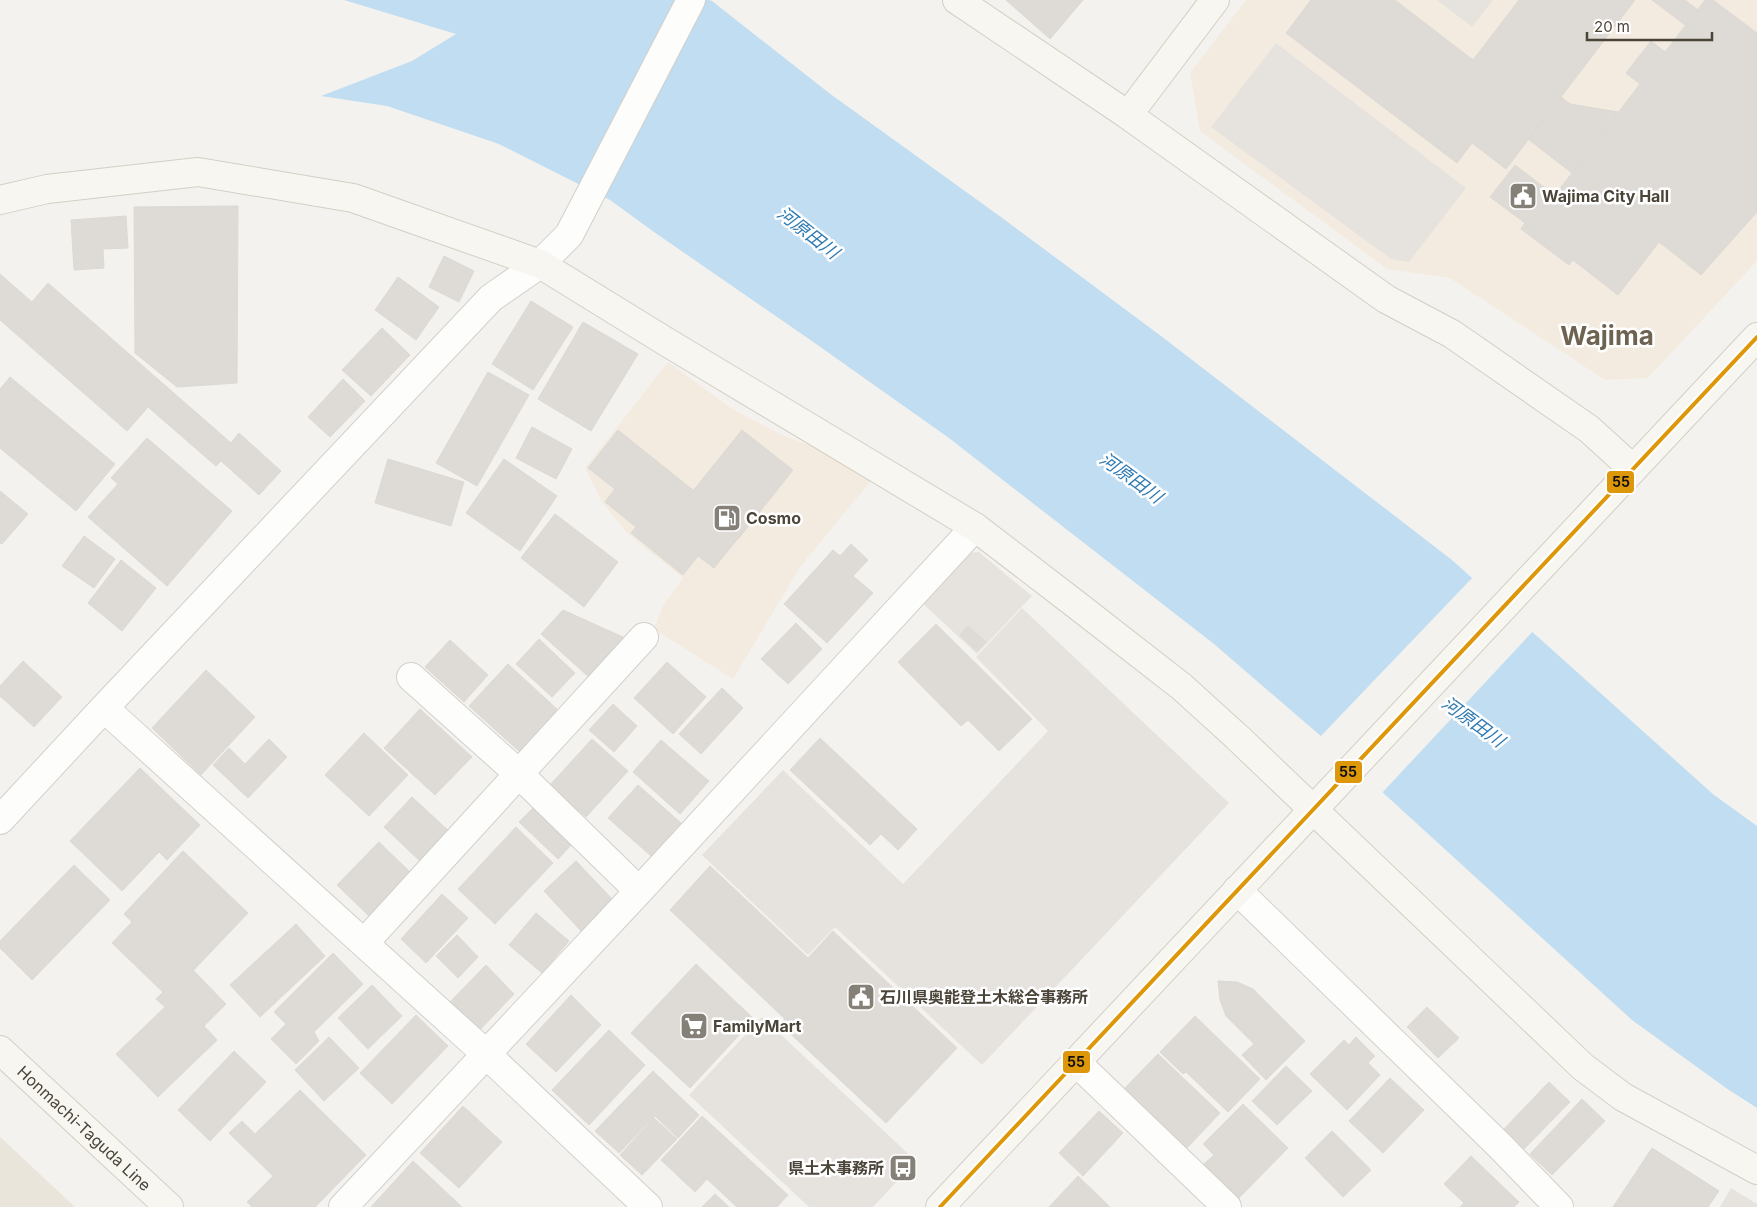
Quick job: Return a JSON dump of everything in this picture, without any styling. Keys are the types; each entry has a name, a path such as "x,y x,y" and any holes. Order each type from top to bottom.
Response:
{"street":[{"path":"0,820 491,298 540,264 569,236 690,0"},
{"path":"957,0 1128,115 1386,299 1452,334 1589,429 1633,469"},
{"path":"1128,115 1215,0"},
{"path":"0,200 47,189 198,172 353,198 540,264 975,527 1182,687 1314,809 1583,1067 1623,1097 1757,1170"},
{"path":"940,1207 1757,337"},
{"path":"343,1207 485,1053 639,891 975,527"},
{"path":"364,943 644,636"},
{"path":"411,677 519,774 639,891"},
{"path":"104,708 485,1053 648,1207"},
{"path":"1237,890 1500,1146 1559,1207"},
{"name":"Honmachi-Taguda Line","path":"0,1050 169,1207"},
{"path":"1076,1062 1227,1207"}],"shaded area":[{"name":"Wajima City Hall","path":"1246,0 1757,0 1757,261 1648,378 1605,380 1450,278 1387,269 1200,131 1190,73"},
{"path":"1437,0 1493,0 1472,27"},
{"path":"1276,43 1466,188 1409,262 1391,259 1211,127"},
{"name":"Cosmo","path":"668,362 734,410 782,435 840,457 874,477 800,567 733,679 654,629 663,606 683,578 628,534 602,502 585,468"},
{"path":"979,552 1032,596 977,654 920,601 968,553"},
{"path":"1022,608 1229,803 982,1065 835,927 808,955 702,855 783,770 903,884 1048,731 976,657"},
{"path":"762,1017 916,1161 873,1207 809,1207 689,1095"},
{"path":"0,1137 75,1207 0,1207"},
{"path":"1731,1188 1757,1204 1757,1207 1720,1207"}],"water":[{"name":"河原田川","path":"344,0 712,1 829,93 1161,336 1452,560 1714,795 1757,826 1757,1108 1632,1020 1322,737 1214,644 949,438 809,339 610,200 499,144 387,106 321,96 412,61 456,34"}],"pier":[{"path":"1474,576 1535,629 1381,794 1319,738"}],"building":[{"path":"1006,0 1083,0 1050,39"},
{"path":"1311,0 1395,0 1473,60 1519,0 1635,0 1506,169 1472,143 1457,163 1286,33"},
{"path":"1652,0 1685,0 1698,10 1685,25"},
{"path":"1705,0 1713,0 1757,33 1757,212 1701,275 1659,242 1643,263 1555,195 1640,84 1626,73 1651,41 1665,52"},
{"path":"1561,97 1570,104 1618,112 1572,173 1528,139"},
{"path":"1515,165 1643,263 1618,295 1573,260 1569,265 1521,229 1525,223 1490,197"},
{"path":"238,206 237,383 177,387 135,353 134,207"},
{"path":"126,216 128,248 103,249 104,268 74,270 71,220"},
{"path":"444,256 474,271 459,302 429,287"},
{"path":"0,274 32,302 48,283 231,443 239,433 281,471 259,495 221,461 216,466 148,407 127,431 0,320"},
{"path":"398,277 439,307 416,340 375,310"},
{"path":"531,301 573,327 533,390 492,364"},
{"path":"583,322 638,354 591,431 538,399"},
{"path":"382,328 410,355 371,396 342,370"},
{"path":"488,372 529,395 477,486 436,463"},
{"path":"10,377 115,464 76,511 0,448 0,389"},
{"path":"343,379 365,401 330,437 308,417"},
{"path":"532,427 572,449 556,479 516,458"},
{"path":"618,430 744,531 714,568 698,556 683,575 631,533 636,527 605,502 615,489 588,468"},
{"path":"742,430 793,470 739,538 688,497"},
{"path":"147,438 232,511 167,586 88,517 118,484 111,478"},
{"path":"388,459 464,482 451,526 375,503"},
{"path":"504,459 557,496 520,551 466,513"},
{"path":"0,491 28,514 2,544 0,543"},
{"path":"555,514 618,562 584,607 521,558"},
{"path":"84,536 115,559 94,588 62,566"},
{"path":"851,544 868,560 853,576 873,593 827,643 784,604 833,550 840,556"},
{"path":"121,560 156,588 122,631 88,603"},
{"path":"563,610 625,638 590,678 541,634"},
{"path":"796,623 822,649 788,684 761,659"},
{"path":"936,624 1032,719 999,751 968,720 961,726 898,662"},
{"path":"968,626 986,642 977,651 960,635"},
{"path":"539,639 575,673 552,697 516,664"},
{"path":"450,640 488,675 464,702 425,667"},
{"path":"23,661 62,697 34,727 0,696 0,686"},
{"path":"667,662 706,697 673,734 634,698"},
{"path":"508,664 558,710 520,752 469,706"},
{"path":"206,670 255,717 201,775 152,728"},
{"path":"722,688 743,708 701,754 679,734"},
{"path":"613,704 637,726 614,752 589,730"},
{"path":"420,709 472,757 435,795 384,748"},
{"path":"364,733 408,775 369,816 325,775"},
{"path":"820,738 917,829 898,850 881,834 870,845 790,770"},
{"path":"269,739 287,757 248,798 213,765 229,748 245,764"},
{"path":"592,739 628,771 586,817 550,785"},
{"path":"661,740 709,781 680,814 633,772"},
{"path":"140,768 200,825 167,860 159,852 122,891 70,841"},
{"path":"638,785 681,823 651,856 608,818"},
{"path":"412,797 451,833 422,863 384,827"},
{"path":"533,808 572,844 558,859 519,822"},
{"path":"516,827 553,863 495,924 458,889"},
{"path":"379,842 411,873 369,916 337,885"},
{"path":"183,851 248,913 168,997 112,943 132,922 124,914"},
{"path":"576,861 614,901 581,931 544,891"},
{"path":"74,865 110,900 32,980 0,948 0,941"},
{"path":"710,866 808,958 833,931 957,1048 886,1123 780,1024 785,1019 670,910"},
{"path":"442,894 468,918 426,963 401,939"},
{"path":"536,913 569,941 542,973 509,945"},
{"path":"296,924 325,956 260,1017 230,985"},
{"path":"457,935 478,957 458,978 436,956"},
{"path":"333,953 363,984 314,1032 319,1041 296,1064 271,1039 286,1024 274,1012"},
{"path":"696,964 754,1019 690,1088 631,1033"},
{"path":"486,965 514,994 475,1035 446,1006"},
{"path":"189,966 226,1004 204,1026 217,1040 158,1097 116,1054 165,1007 156,999"},
{"path":"1218,981 1237,982 1253,989 1305,1041 1266,1080 1242,1055 1254,1044 1226,1016 1220,1000"},
{"path":"372,985 402,1016 368,1049 338,1018"},
{"path":"571,995 601,1025 556,1072 526,1044"},
{"path":"1427,1007 1459,1038 1438,1058 1407,1027"},
{"path":"416,1015 448,1046 392,1104 360,1073"},
{"path":"1195,1016 1260,1079 1228,1112 1186,1072 1183,1074 1160,1052"},
{"path":"609,1030 645,1065 589,1125 552,1090"},
{"path":"329,1037 359,1068 324,1101 295,1070"},
{"path":"1356,1037 1375,1056 1368,1063 1380,1075 1347,1110 1310,1074 1344,1040 1349,1045"},
{"path":"234,1051 266,1082 210,1141 178,1110"},
{"path":"1158,1054 1220,1113 1186,1149 1124,1089"},
{"path":"1286,1066 1312,1091 1277,1125 1252,1101"},
{"path":"653,1071 699,1115 678,1138 655,1116 619,1153 595,1131"},
{"path":"1390,1078 1424,1110 1383,1153 1349,1121"},
{"path":"1549,1082 1570,1102 1523,1150 1503,1130"},
{"path":"300,1090 366,1155 315,1207 252,1207 247,1202 273,1176 229,1133 242,1121 255,1134"},
{"path":"1582,1099 1605,1121 1552,1175 1530,1154"},
{"path":"1243,1104 1288,1148 1239,1198 1204,1164 1214,1155 1203,1144"},
{"path":"463,1106 502,1142 459,1188 420,1153"},
{"path":"1099,1111 1123,1133 1083,1176 1059,1153"},
{"path":"702,1116 788,1195 777,1207 737,1207 707,1179 695,1192 661,1160"},
{"path":"654,1118 677,1139 642,1175 620,1155"},
{"path":"1332,1131 1371,1170 1343,1197 1305,1158"},
{"path":"1652,1148 1719,1191 1708,1207 1613,1207"},
{"path":"1471,1156 1519,1202 1514,1207 1460,1207 1464,1203 1444,1184"},
{"path":"413,1161 462,1207 371,1207"},
{"path":"1078,1176 1110,1207 1049,1207"},
{"path":"715,1194 729,1207 702,1207"}],"transit line":[{"name":"55","path":"940,1207 1757,337"}],"place":[{"name":"Wajima City Hall","path":"1523,196"},
{"name":"Cosmo","path":"727,518"},
{"name":"石川県奥能登土木総合事務所","path":"861,997"},
{"name":"FamilyMart","path":"694,1026"},
{"name":"県土木事務所","path":"903,1168"}],"district":[{"name":"Wajima","path":"1607,336"}]}
